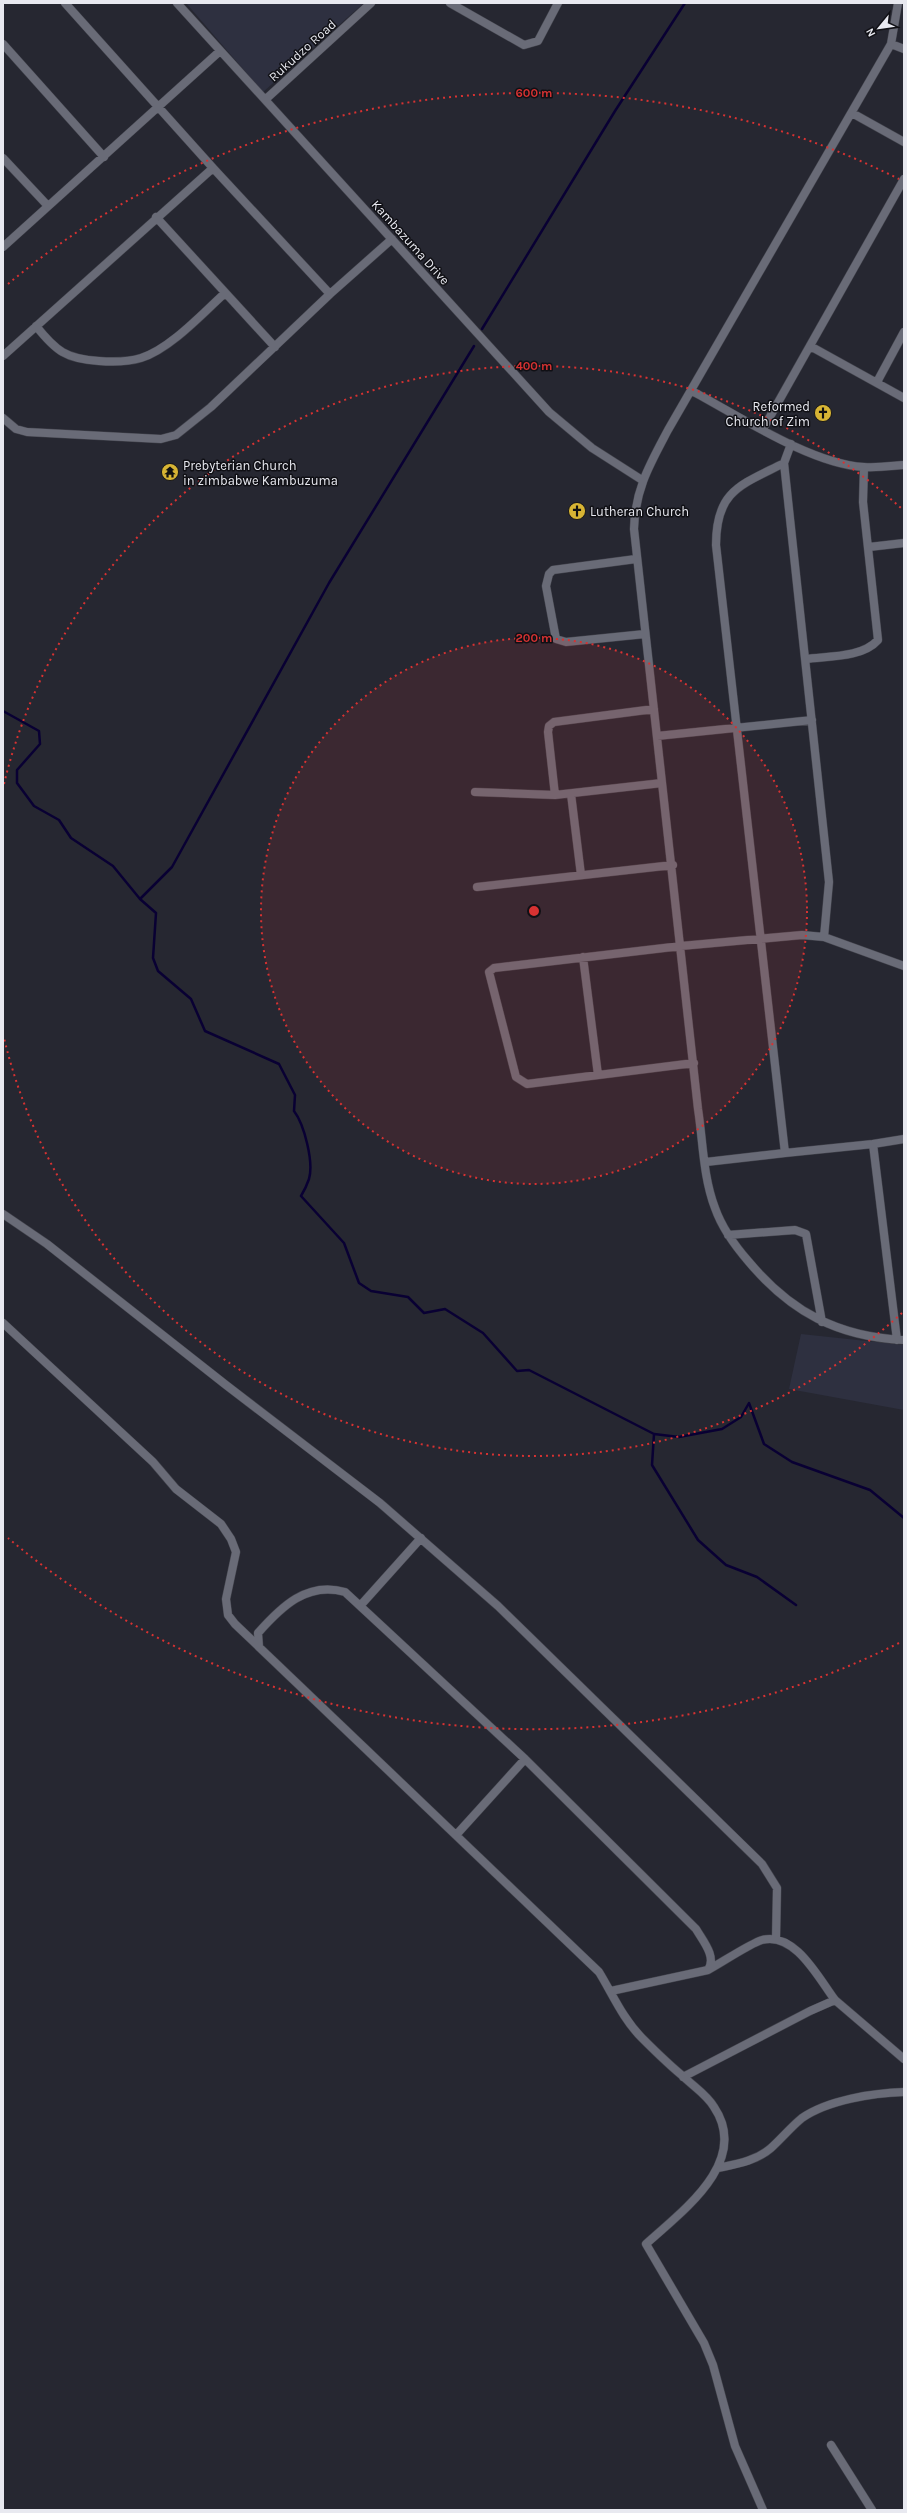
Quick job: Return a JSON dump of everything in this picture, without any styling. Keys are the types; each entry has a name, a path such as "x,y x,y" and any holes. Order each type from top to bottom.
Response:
{"street":[{"path":"65,3 213,168 330,294"},
{"name":"Kambazuma Drive","path":"177,3 266,99 549,412 592,448 642,480"},
{"name":"Rukudzo Road","path":"266,99 371,3"},
{"path":"450,3 524,45 538,41 558,3"},
{"path":"873,1144 900,1340 861,1334 822,1322 788,1301 747,1260 728,1235 714,1208 706,1162 694,1063 673,865 636,559 634,512 642,480 891,44 898,3"},
{"path":"3,44 104,157"},
{"path":"891,44 904,49"},
{"path":"3,247 220,51"},
{"path":"852,113 904,142"},
{"path":"3,158 48,206"},
{"path":"3,356 156,217 213,168"},
{"path":"763,429 904,179"},
{"path":"156,217 275,347"},
{"path":"3,418 16,429 27,432 118,438 170,438 186,428 211,407 330,294 392,239"},
{"path":"36,326 57,350 70,357 117,362 136,359 161,348 225,293"},
{"path":"876,382 904,332"},
{"path":"810,346 904,398"},
{"path":"692,391 791,444 830,460 864,467 904,465"},
{"path":"791,444 784,463 829,882 824,937"},
{"path":"784,463 736,490 728,497 718,520 716,545 762,938 784,1153"},
{"path":"806,659 860,652 867,649 878,640 862,493 864,467"},
{"path":"869,547 904,543"},
{"path":"636,559 553,570 548,574 546,586 556,639 566,642 645,634"},
{"path":"555,795 548,732 549,726 554,722 654,709"},
{"path":"657,736 812,720"},
{"path":"475,792 555,795 662,783"},
{"path":"571,794 581,874"},
{"path":"477,887 581,874 673,865"},
{"path":"694,1063 527,1084 516,1076 489,972 494,968 583,957 802,935 824,937 904,966"},
{"path":"583,957 598,1075"},
{"path":"706,1162 873,1144 904,1139"},
{"path":"3,1214 53,1248 226,1386 380,1503 498,1606 762,1864 777,1888 776,1938"},
{"path":"728,1235 795,1230 806,1234 822,1322"},
{"path":"3,1323 153,1462 176,1489 221,1524 232,1539 236,1552 226,1600 228,1615 259,1647 457,1834 599,1972 622,2014 641,2037 714,2107 722,2124 724,2148 718,2168 701,2194 646,2244 704,2343 713,2365 735,2446 763,2510"},
{"path":"360,1606 421,1538"},
{"path":"259,1647 258,1633 273,1616 292,1600 316,1590 330,1588 345,1592 525,1759 696,1929 711,1957 712,1964 708,1970"},
{"path":"457,1834 525,1759"},
{"path":"610,1991 708,1970 761,1940 776,1938 789,1945 802,1956 835,2000 904,2059"},
{"path":"683,2077 810,2011 835,2000"},
{"path":"718,2168 757,2158 770,2149 802,2119 832,2103 882,2093 904,2092"},
{"path":"831,2444 872,2510"}],"shaded area":[{"path":"186,3 364,3 263,92"},
{"path":"801,1334 904,1345 904,1410 789,1389"}],"waterway":[{"path":"482,329 615,111 685,3"},
{"path":"140,899 172,867 329,583 474,346"},
{"path":"3,711 39,731 40,744 17,770 17,783 34,806 59,820 71,838 113,866 140,899 156,913 153,958 158,971 191,999 205,1031 279,1064 295,1095 294,1111 301,1125 309,1153 309,1179 301,1196 344,1243 359,1283 371,1291 408,1297 424,1313 445,1309 483,1333 517,1371 529,1370 654,1434 679,1437 722,1429 741,1417 749,1403 764,1444 792,1462 870,1490 904,1518"},
{"path":"654,1434 652,1465 698,1540 726,1565 757,1577 796,1605"}],"place":[{"name":"Reformed Church of Zim","path":"823,413"},
{"name":"Prebyterian Church in zimbabwe Kambuzuma","path":"170,472"},
{"name":"Lutheran Church","path":"577,511"}]}
